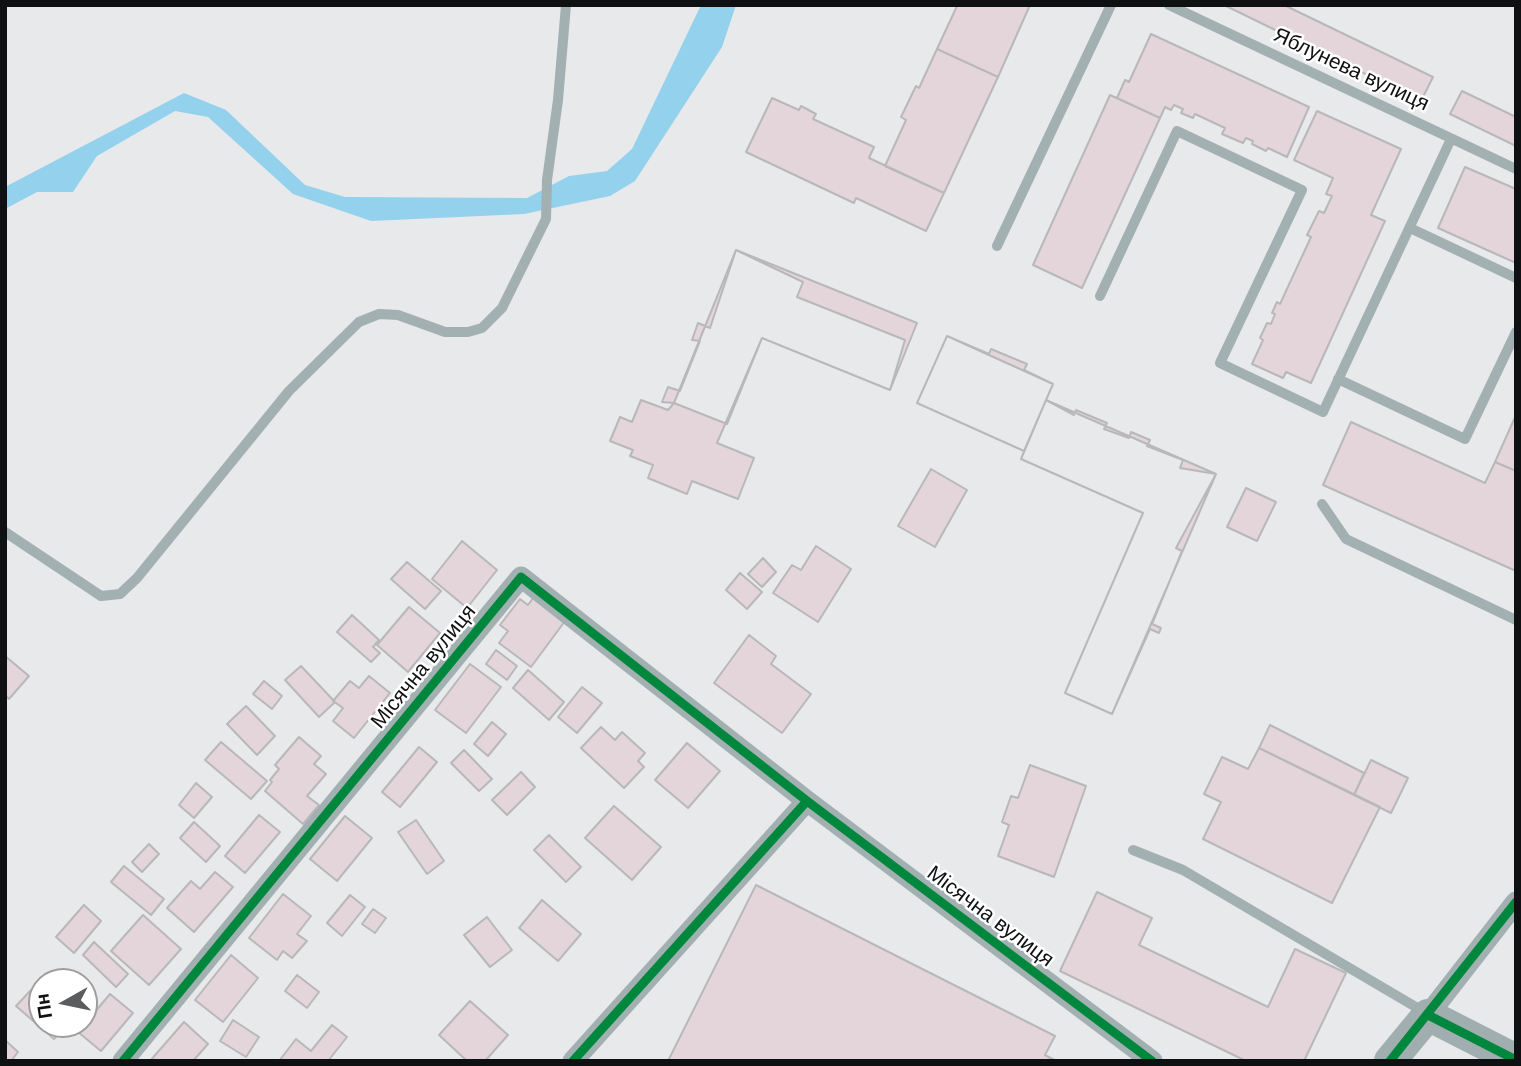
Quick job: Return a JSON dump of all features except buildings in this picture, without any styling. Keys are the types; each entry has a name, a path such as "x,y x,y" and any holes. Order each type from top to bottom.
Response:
{"street":[{"name":"Місячна вулиця","path":"123,1061 521,577 807,801 1152,1061"},
{"path":"573,1061 807,801"},
{"path":"1390,1061 1516,902"},
{"path":"1428,1015 1516,1060"}],"lane":[{"path":"5,532 101,596 120,594 137,578 289,391 359,322 379,314 398,315 445,332 468,332 482,328 502,308 546,219 547,180 558,100 566,5"},
{"path":"997,246 1111,5"},
{"name":"Яблунева вулиця","path":"1169,5 1516,169"},
{"path":"1100,296 1177,131 1302,190 1220,363 1323,412 1451,139"},
{"path":"1410,228 1516,278"},
{"path":"1338,379 1465,439 1516,332"},
{"path":"1322,505 1346,539 1516,620"},
{"path":"1133,850 1183,870 1428,1015"}],"water":[{"path":"701,5 736,5 722,47 635,181 610,196 524,214 371,221 293,194 208,117 175,111 97,156 73,192 37,192 5,209 5,187 184,93 226,110 305,185 345,197 527,198 569,176 607,171 632,149"}],"cycle path":[{"path":"123,1061 521,577 807,801 1152,1061"},
{"path":"573,1061 807,801"},
{"path":"1390,1061 1516,902"},
{"path":"1428,1015 1516,1060"}]}
